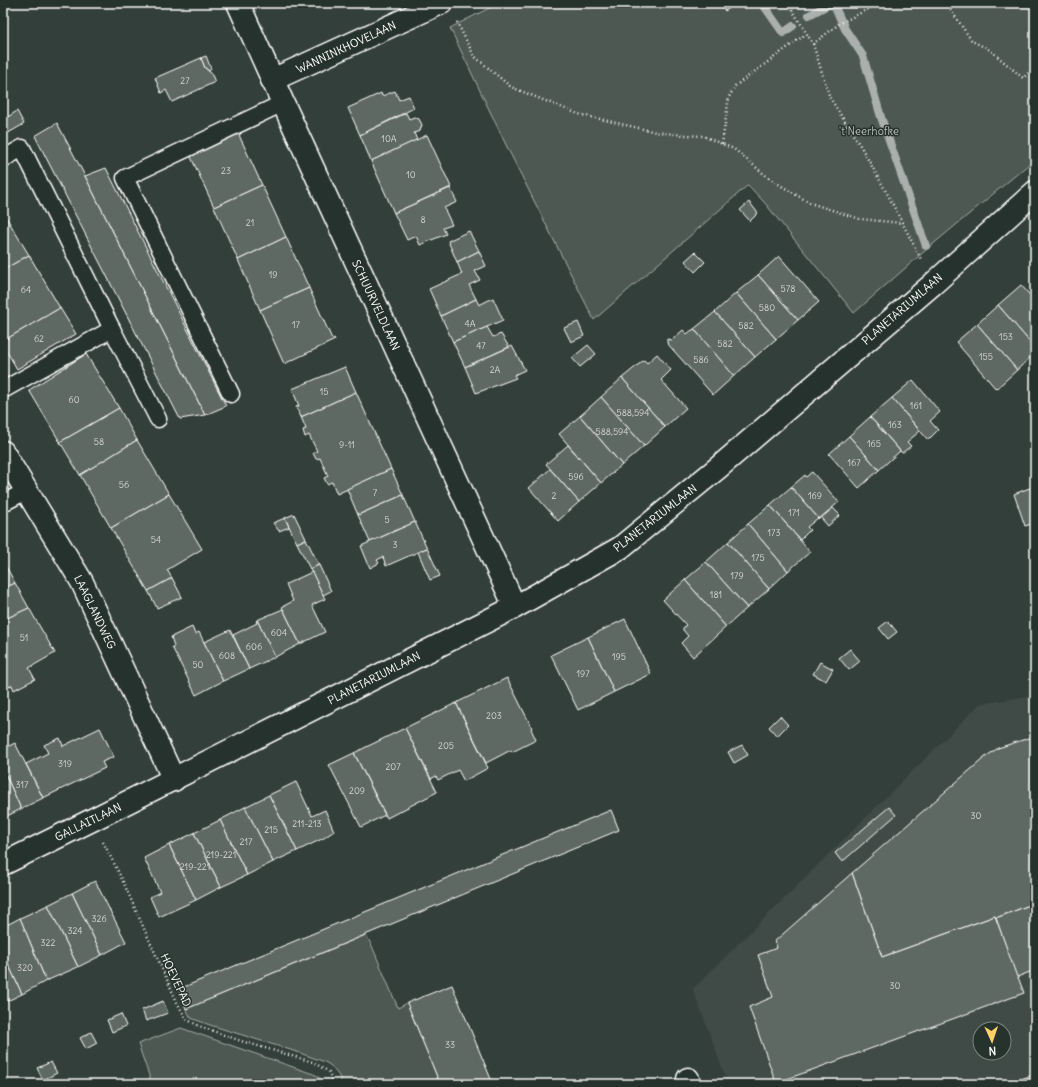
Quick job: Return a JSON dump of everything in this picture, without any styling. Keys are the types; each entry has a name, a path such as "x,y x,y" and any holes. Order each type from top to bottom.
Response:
{"street":[{"name":"SCHUURVELDLAAN","path":"238,3 515,607"},
{"name":"WANNINKHOVELAAN","path":"272,80 448,10"},
{"name":"PLANETARIUMLAAN","path":"174,780 515,607 620,548 719,468 933,284 1035,192"},
{"name":"LAAGLANDWEG","path":"3,452 82,582 174,780"},
{"name":"GALLAITLAAN","path":"3,864 174,780"}],"lane":[{"path":"231,394 125,178 283,103"},
{"path":"3,159 22,148 158,419"},
{"path":"3,390 112,329"},
{"path":"3,503 26,491"}],"path":[{"path":"788,3 812,44 830,98 888,195 933,284"},
{"path":"812,44 839,24 874,6 885,3"},
{"path":"946,3 972,41 990,50 1023,78 1035,67"},
{"path":"448,10 474,56 510,87 578,114 656,132 703,136 734,149 770,179 810,203 860,219 902,223"},
{"path":"722,144 729,97 735,86 806,34"},
{"name":"HOEVEPAD","path":"92,820 120,875 186,1019 199,1026 241,1041 313,1062 329,1072 334,1084"}],"shaded area":[{"path":"1035,695 1035,1084 728,1084 693,989 980,704"}],"green space":[{"name":"'t Neerhofke","path":"499,3 1035,3 1035,159 926,250 854,313 764,202 748,185 594,320 508,149 450,28"},
{"path":"366,935 398,1008 407,1003 440,1084 342,1084 339,1076 331,1066 325,1062 191,1018 186,1009"},
{"path":"181,1028 316,1075 326,1084 152,1084 138,1044"}],"building":[{"path":"300,3 313,3 302,8"},
{"path":"720,3 737,3 725,11"},
{"path":"206,56 211,69 209,71 205,68 201,58"},
{"path":"201,58 205,68 211,73 215,82 172,102 166,90 161,93 155,78"},
{"path":"395,91 399,100 409,96 414,108 360,135 348,108 381,93 382,96"},
{"path":"17,111 24,124 3,136 3,120"},
{"path":"406,113 409,119 414,117 419,119 422,125 420,131 414,133 417,140 371,161 360,135"},
{"path":"57,123 205,415 180,419 35,136"},
{"path":"241,132 239,135 262,185 214,207 190,155"},
{"path":"427,135 451,187 394,213 371,161"},
{"path":"106,168 226,406 205,415 85,176"},
{"path":"262,185 286,237 238,260 214,207"},
{"path":"450,188 457,202 444,208 452,225 443,228 446,234 420,245 416,236 407,240 394,213"},
{"path":"749,202 758,213 750,221 740,210"},
{"path":"3,212 29,255 3,270"},
{"path":"469,231 479,251 457,262 448,241"},
{"path":"286,237 309,288 260,310 238,260"},
{"path":"479,251 486,266 475,271 480,280 469,285 476,299 441,316 429,289 462,274 457,262"},
{"path":"695,252 705,262 695,272 685,261"},
{"path":"29,255 60,308 3,341 3,270"},
{"path":"779,256 819,302 798,320 758,275"},
{"path":"758,275 798,320 776,339 736,293"},
{"path":"1021,285 1035,301 1035,348 998,305"},
{"path":"309,288 332,339 334,338 335,340 284,364 260,310"},
{"path":"736,293 776,339 755,357 715,312"},
{"path":"493,298 503,320 453,342 441,316 476,299 479,305"},
{"path":"998,305 1035,348 1035,353 1017,370 977,324"},
{"path":"60,308 76,334 17,369 3,345 3,341"},
{"path":"715,312 755,357 734,376 694,329"},
{"path":"578,322 584,336 571,342 564,328"},
{"path":"977,324 1017,370 996,389 956,342"},
{"path":"487,327 493,337 501,334 509,347 465,367 453,342"},
{"path":"694,329 734,376 713,395 667,343 667,339 672,340 683,330 687,334"},
{"path":"588,345 596,354 580,367 572,358"},
{"path":"512,346 525,370 514,375 516,378 476,393 465,367"},
{"path":"86,354 119,408 60,442 29,390"},
{"path":"657,354 671,370 661,380 686,408 665,427 622,378 644,360 647,363"},
{"path":"345,367 356,392 301,417 296,407 299,406 292,389"},
{"path":"622,378 665,427 644,446 601,397"},
{"path":"913,380 940,412 930,421 938,430 928,440 892,398"},
{"path":"356,392 391,469 337,494 332,482 327,484 324,478 328,476 320,458 316,459 313,453 317,451 309,435 305,437 303,430 306,429 301,417"},
{"path":"601,397 644,446 622,465 580,416"},
{"path":"892,398 920,431 907,442 911,446 902,453 870,417"},
{"path":"119,408 137,440 80,475 60,442"},
{"path":"580,416 622,465 601,483 559,434"},
{"path":"870,417 900,451 879,470 849,436"},
{"path":"849,436 879,470 859,488 829,454"},
{"path":"137,440 169,494 111,528 80,475"},
{"path":"568,445 601,483 579,502 546,464"},
{"path":"391,469 403,495 358,515 347,489"},
{"path":"550,469 579,502 558,521 529,488"},
{"path":"812,472 839,502 819,519 791,487 805,475 806,477"},
{"path":"1035,486 1035,523 1025,526 1014,494"},
{"path":"791,487 818,518 807,527 810,530 800,540 770,505"},
{"path":"169,494 202,549 167,570 172,578 148,591 111,528"},
{"path":"403,495 415,522 370,542 358,515"},
{"path":"770,505 810,552 788,571 748,524"},
{"path":"833,508 840,515 828,526 821,518"},
{"path":"294,514 306,539 297,543 285,518"},
{"path":"285,518 289,527 279,531 273,523"},
{"path":"415,522 427,548 386,566 383,557 377,560 379,563 370,568 361,546"},
{"path":"748,524 788,571 769,589 728,542"},
{"path":"306,539 319,565 310,569 297,543"},
{"path":"728,542 769,589 747,608 706,562"},
{"path":"427,548 440,576 430,580 418,552"},
{"path":"3,561 15,583 3,589"},
{"path":"706,562 747,608 726,627 685,580"},
{"path":"319,565 331,591 323,595 310,569"},
{"path":"312,572 325,599 312,605 325,632 300,644 282,607 293,601 286,584"},
{"path":"172,578 182,597 157,608 148,591"},
{"path":"685,580 726,627 693,657 681,643 688,636 683,630 686,625 663,600"},
{"path":"15,583 29,608 3,620 3,589"},
{"path":"29,608 55,653 29,668 35,679 14,690 12,685 5,689 3,685 3,620"},
{"path":"283,609 300,644 275,657 257,620"},
{"path":"625,619 651,674 614,692 588,637"},
{"path":"257,620 275,657 249,669 233,635 257,623"},
{"path":"888,621 897,632 888,639 879,628"},
{"path":"192,627 195,634 199,632 223,681 196,695 172,647 174,646 171,637"},
{"path":"230,630 249,669 223,681 204,642"},
{"path":"588,637 614,692 578,710 551,655"},
{"path":"850,649 860,661 849,670 839,658"},
{"path":"820,662 833,669 826,681 813,674"},
{"path":"507,678 532,728 531,729 536,740 512,752 511,750 486,763 456,703"},
{"path":"456,703 488,768 464,781 458,770 438,780 436,776 431,779 405,728"},
{"path":"780,716 788,725 777,736 769,727"},
{"path":"100,728 114,757 102,762 105,768 43,798 26,764 48,753 44,745 60,738 63,746"},
{"path":"405,728 437,792 387,818 354,753"},
{"path":"1035,736 1035,903 882,957 852,873 984,758 998,748"},
{"path":"15,743 43,798 21,809 3,769 3,749"},
{"path":"742,745 748,755 734,763 728,752"},
{"path":"354,753 385,815 361,827 329,765"},
{"path":"3,769 21,809 5,817 3,813"},
{"path":"296,782 312,816 325,810 334,831 324,838 297,851 269,795"},
{"path":"269,795 297,851 273,862 245,807"},
{"path":"245,807 273,862 247,875 220,820"},
{"path":"889,807 896,815 842,862 835,853"},
{"path":"611,810 619,830 186,1009 179,989"},
{"path":"220,820 247,875 221,887 194,833"},
{"path":"194,833 221,887 196,900 169,845"},
{"path":"169,845 196,900 159,917 150,897 160,892 144,858"},
{"path":"852,873 882,957 995,916 1024,993 776,1083 749,1007 773,997 758,955 777,948 775,941"},
{"path":"95,881 126,942 102,955 72,893"},
{"path":"72,893 102,955 78,967 48,905"},
{"path":"1035,903 1035,970 1017,977 996,918"},
{"path":"48,905 78,967 46,981 20,918"},
{"path":"20,918 46,981 22,994 3,953 3,927"},
{"path":"3,953 22,994 3,1003"},
{"path":"452,985 493,1084 440,1084 407,1003"},
{"path":"163,1001 168,1013 146,1021 142,1010"},
{"path":"121,1014 126,1026 112,1032 107,1020"},
{"path":"91,1032 97,1043 86,1049 80,1038"},
{"path":"51,1062 57,1073 43,1080 37,1068"},
{"path":"1035,1074 1035,1084 1007,1084"}],"waterway":[{"path":"762,3 783,33 793,26"},
{"path":"809,15 832,3"},
{"path":"833,3 845,29 863,56 881,117 926,246"}]}
